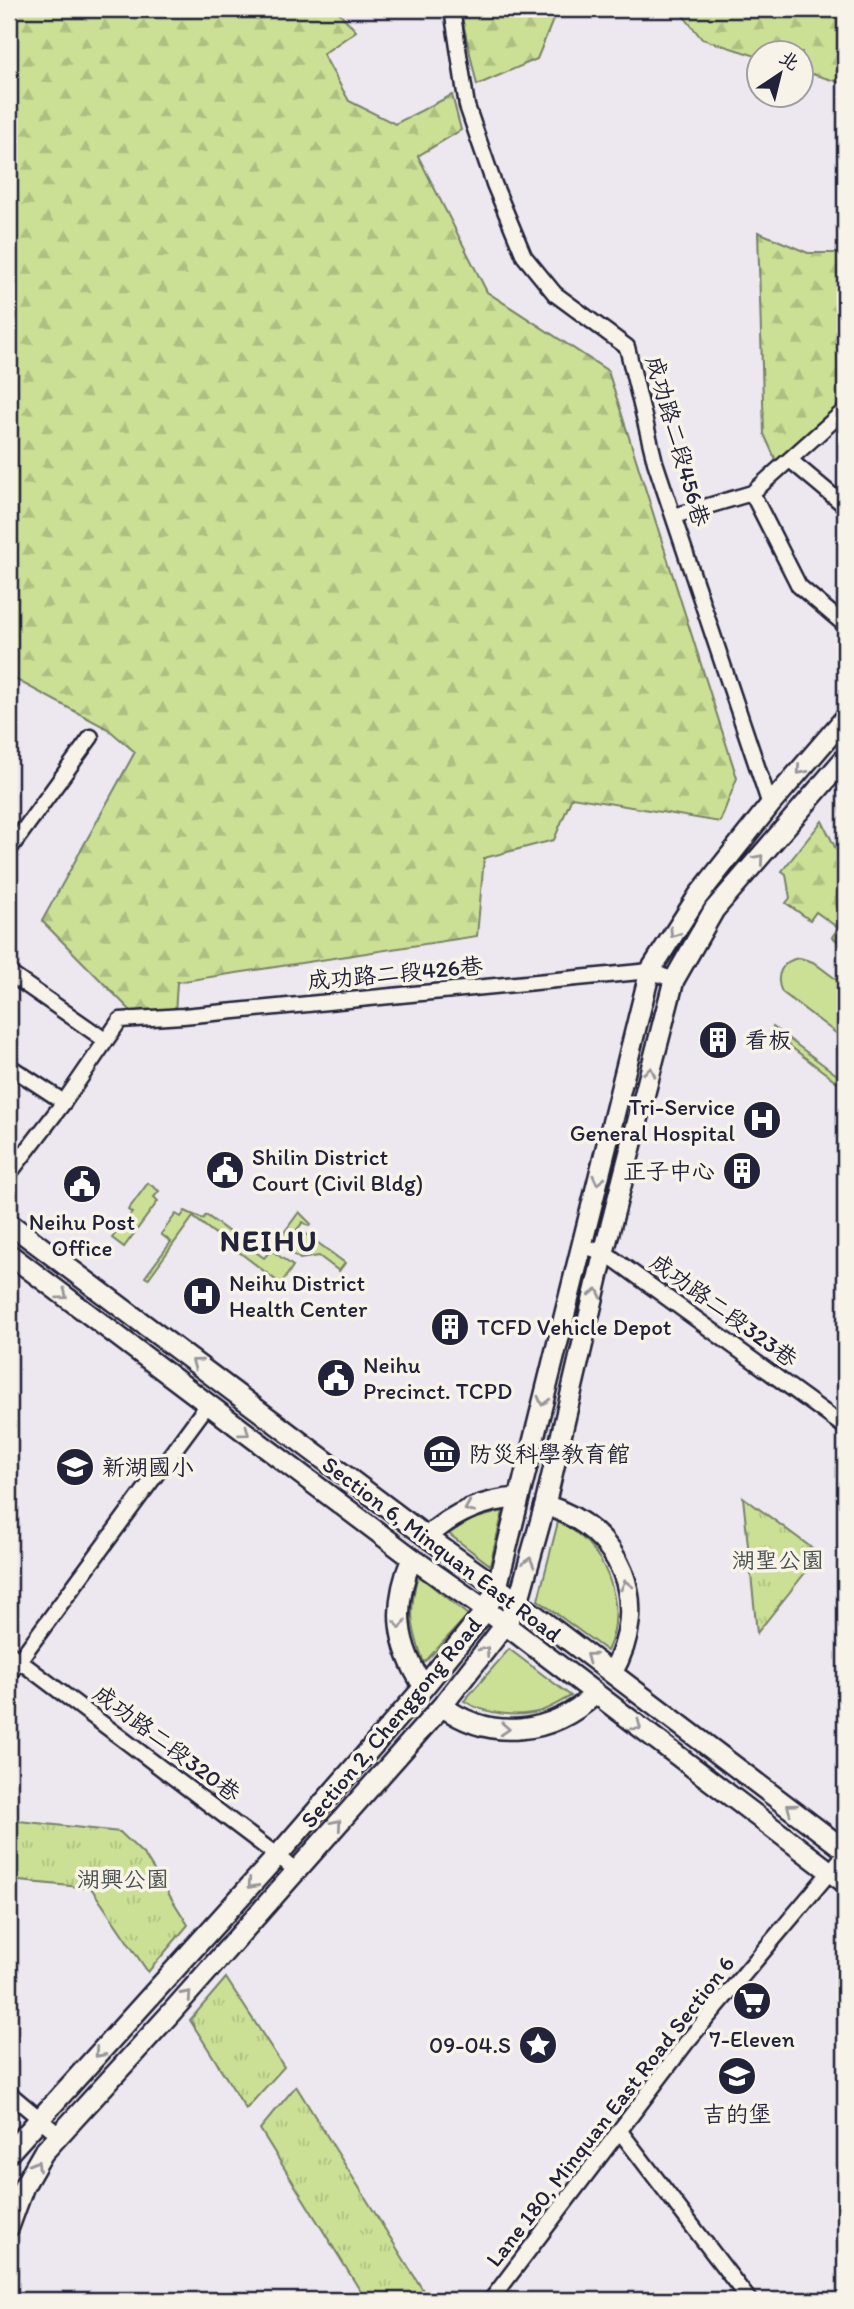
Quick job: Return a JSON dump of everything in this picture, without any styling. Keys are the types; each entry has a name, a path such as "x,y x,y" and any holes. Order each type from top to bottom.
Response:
{"main road":[{"name":"Section 2, Chenggong Road","path":"9,2153 278,1855 424,1687 486,1611 497,1587 650,971 698,896 770,805 845,718"},
{"name":"Section 2, Chenggong Road","path":"9,2227 24,2186 43,2153 442,1706 505,1625 518,1602 545,1505 604,1252 674,980 714,910 845,758"},
{"name":"Section 6, Minquan East Road","path":"9,1223 518,1602 845,1852"},
{"name":"Section 6, Minquan East Road","path":"9,1254 838,1878"},
{"path":"427,1536 447,1520 469,1508 494,1500 519,1497"},
{"path":"545,1505 589,1526 611,1550 622,1572 629,1595 629,1628 626,1644 612,1673"},
{"path":"412,1558 400,1595 401,1634 406,1653 424,1687"},
{"path":"442,1706 477,1725 519,1730 560,1719 595,1694"}],"street":[{"name":"成功路二段456巷","path":"452,9 467,106 494,184 524,256 555,294 627,347 655,462 770,805"},
{"path":"674,516 752,493 845,410"},
{"path":"790,460 845,506"},
{"path":"752,493 799,586 845,625"},
{"path":"9,850 91,737"},
{"name":"成功路二段426巷","path":"105,1040 120,1020 650,971 674,980"},
{"path":"9,973 105,1040 64,1102 9,1174"},
{"path":"9,1066 64,1102"},
{"name":"成功路二段323巷","path":"581,1246 604,1252 840,1424"},
{"path":"9,1674 14,1657 208,1404"},
{"name":"成功路二段320巷","path":"14,1657 296,1870"},
{"name":"Lane 180, Minquan East Road Section 6","path":"491,2300 686,2043 838,1878 845,1852"},
{"path":"9,2093 59,2135"},
{"path":"619,2130 749,2300"}],"green space":[{"path":"9,9 336,9 356,31 323,54 349,101 395,124 452,95 461,130 418,156 487,292 608,371 737,778 720,822 572,797 554,840 484,858 477,936 177,982 175,1014 133,1013 42,921 135,752 108,729 9,676"},
{"path":"460,9 552,9 555,15 537,59 477,85"},
{"path":"678,9 845,9 845,84 816,75 816,38 746,38 746,53 702,39"},
{"path":"758,232 808,253 845,253 845,403 778,465 764,434"},
{"path":"822,821 845,867 845,947 832,937 838,928 816,912 810,920 786,903 790,898 786,874 782,871"},
{"path":"800,958 813,962 845,986 845,1040 782,992 779,980 781,970 788,962"},
{"path":"773,1027 845,1081 845,1088 770,1031"},
{"path":"148,1183 159,1191 154,1197 158,1201 124,1247 112,1238 132,1213 128,1210"},
{"path":"185,1211 203,1219 206,1215 264,1258 271,1250 293,1266 281,1284 193,1217 148,1279 145,1277 171,1242 161,1234 176,1214 181,1217"},
{"path":"299,1212 311,1224 309,1226 303,1222 286,1243 280,1238"},
{"path":"302,1231 345,1263 339,1271 319,1256 300,1259 288,1250"},
{"name":"湖聖公園","path":"743,1497 820,1554 757,1633"},
{"path":"503,1511 490,1565 449,1534 470,1520"},
{"path":"558,1522 574,1531 588,1544 600,1559 608,1577 614,1595 616,1615 607,1651 538,1600"},
{"path":"418,1575 468,1615 424,1663 412,1619"},
{"path":"509,1649 571,1696 545,1710 522,1714 491,1712 464,1701"},
{"name":"湖興公園","path":"9,1820 120,1832 145,1856 188,1925 148,1972 91,1888 9,1880"},
{"path":"226,1978 284,2067 246,2109 190,2020"},
{"path":"296,2086 429,2300 366,2300 260,2129"}],"place":[{"name":"看板","path":"718,1040"},
{"name":"Tri-Service General Hospital","path":"762,1120"},
{"name":"Shilin District Court (Civil Bldg)","path":"225,1170"},
{"name":"正子中心","path":"742,1171"},
{"name":"Neihu Post Office","path":"82,1184"},
{"name":"Neihu District Health Center","path":"202,1296"},
{"name":"TCFD Vehicle Depot","path":"450,1327"},
{"name":"Neihu Precinct. TCPD","path":"336,1378"},
{"name":"防災科學教育館","path":"442,1454"},
{"name":"新湖國小","path":"75,1467"},
{"name":"7-Eleven","path":"752,2001"},
{"name":"09-04.S","path":"538,2045"},
{"name":"吉的堡","path":"737,2076"}],"district":[{"name":"NEIHU","path":"269,1240"}]}
